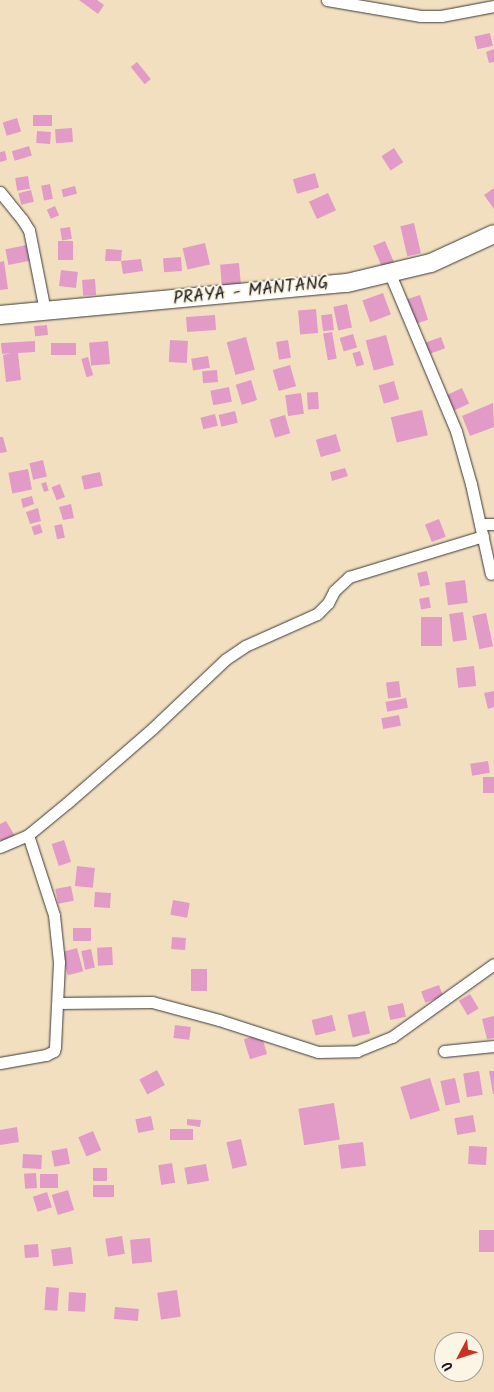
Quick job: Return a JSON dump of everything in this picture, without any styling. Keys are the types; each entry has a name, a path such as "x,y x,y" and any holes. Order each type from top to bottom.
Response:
{"main road":[{"name":"PRAYA - MANTANG","path":"0,314 310,288 390,274 431,263 494,234"}],"street":[{"path":"327,0 421,16 441,16 494,6"},
{"path":"0,192 22,219 28,230 44,310"},
{"path":"390,274 456,431 472,484 491,574"},
{"path":"480,524 494,524"},
{"path":"0,847 28,835 153,728 221,663 245,646 317,614 334,591 350,576 483,536"},
{"path":"0,1063 39,1057 54,1051 59,1003 59,962 54,915 28,835"},
{"path":"59,1003 152,1002 318,1052 357,1051 392,1037 494,964"},
{"path":"444,1051 494,1046"}],"building":[{"path":"79,0 97,0 104,5 98,14"},
{"path":"490,33 493,46 477,49 474,37"},
{"path":"494,49 494,62 489,63 486,52"},
{"path":"137,62 151,79 145,84 131,67"},
{"path":"33,115 52,115 52,126 33,126"},
{"path":"17,118 21,131 7,136 3,122"},
{"path":"72,128 73,142 56,143 55,129"},
{"path":"37,131 51,132 50,144 36,143"},
{"path":"29,146 32,156 15,161 12,151"},
{"path":"394,148 403,162 391,170 381,156"},
{"path":"5,151 7,160 0,162 0,152"},
{"path":"315,173 319,187 297,194 293,179"},
{"path":"28,176 30,189 17,191 15,178"},
{"path":"50,184 53,199 44,200 41,186"},
{"path":"75,186 77,194 63,197 61,189"},
{"path":"494,188 494,209 484,195"},
{"path":"31,190 34,202 21,205 18,193"},
{"path":"328,193 336,210 317,219 309,202"},
{"path":"55,206 59,215 51,219 47,210"},
{"path":"414,223 421,253 407,256 400,226"},
{"path":"70,227 72,239 62,240 60,229"},
{"path":"58,241 73,241 73,260 58,260"},
{"path":"385,241 395,265 383,270 373,246"},
{"path":"205,243 210,264 188,270 183,248"},
{"path":"27,245 30,261 8,265 5,249"},
{"path":"106,249 122,250 121,261 105,261"},
{"path":"181,257 182,271 164,272 163,258"},
{"path":"141,259 143,271 123,274 121,261"},
{"path":"4,261 8,289 0,290 0,262"},
{"path":"239,263 241,284 222,286 220,265"},
{"path":"61,270 78,272 76,288 59,286"},
{"path":"95,279 96,295 83,296 82,280"},
{"path":"383,293 391,315 370,322 362,301"},
{"path":"420,295 428,320 413,325 405,300"},
{"path":"347,304 352,327 338,330 333,307"},
{"path":"316,309 318,333 300,334 298,311"},
{"path":"332,314 334,330 323,331 321,315"},
{"path":"215,315 216,330 187,332 186,317"},
{"path":"47,325 48,335 35,336 34,326"},
{"path":"332,332 337,359 328,360 323,334"},
{"path":"353,334 357,347 344,351 340,338"},
{"path":"386,335 394,365 374,370 366,340"},
{"path":"246,337 255,370 235,375 227,342"},
{"path":"441,337 445,348 429,354 425,343"},
{"path":"170,340 188,341 187,363 169,362"},
{"path":"288,340 291,358 279,360 276,342"},
{"path":"35,341 35,352 18,353 21,380 6,382 3,355 11,353 2,354 1,343"},
{"path":"108,341 110,364 91,366 89,343"},
{"path":"51,343 76,343 76,355 51,355"},
{"path":"360,351 364,364 356,367 352,353"},
{"path":"208,356 210,368 193,371 191,359"},
{"path":"88,357 93,375 87,377 81,359"},
{"path":"290,365 296,386 279,391 273,370"},
{"path":"217,370 218,382 203,383 202,371"},
{"path":"251,380 257,400 242,405 236,385"},
{"path":"394,381 399,399 384,404 379,385"},
{"path":"229,387 232,402 213,405 210,391"},
{"path":"462,388 469,403 452,411 445,396"},
{"path":"318,392 319,409 308,410 307,393"},
{"path":"301,393 304,414 288,416 285,395"},
{"path":"493,403 494,427 470,436 462,416"},
{"path":"422,410 428,435 397,443 391,417"},
{"path":"235,411 238,423 221,427 219,415"},
{"path":"215,414 218,426 203,429 200,418"},
{"path":"285,415 290,433 275,438 270,419"},
{"path":"336,434 341,451 321,457 316,440"},
{"path":"0,437 3,437 7,452 0,453"},
{"path":"43,460 47,477 33,480 29,463"},
{"path":"345,468 348,476 332,481 330,472"},
{"path":"28,469 32,490 12,493 8,473"},
{"path":"100,472 103,486 84,490 81,476"},
{"path":"46,482 49,491 44,492 41,484"},
{"path":"60,484 65,497 57,500 52,487"},
{"path":"32,496 34,504 23,508 21,499"},
{"path":"71,504 74,518 63,520 59,507"},
{"path":"38,508 41,521 30,524 26,512"},
{"path":"439,519 446,537 432,542 425,524"},
{"path":"40,524 43,533 34,535 31,527"},
{"path":"62,524 65,538 57,539 54,526"},
{"path":"427,571 430,585 420,587 417,573"},
{"path":"465,580 468,603 448,605 445,582"},
{"path":"429,597 431,608 421,610 419,599"},
{"path":"463,612 467,640 453,642 449,614"},
{"path":"486,613 493,646 479,649 472,616"},
{"path":"421,617 442,617 442,646 421,646"},
{"path":"474,666 476,686 458,688 456,668"},
{"path":"399,681 401,697 388,698 386,683"},
{"path":"494,691 494,707 488,709 484,693"},
{"path":"406,698 408,708 387,712 385,702"},
{"path":"399,715 401,726 383,729 381,718"},
{"path":"488,761 490,773 472,776 470,764"},
{"path":"483,777 494,777 494,793 483,793"},
{"path":"6,821 15,836 2,843 0,839 0,824"},
{"path":"64,840 71,862 59,866 52,844"},
{"path":"77,866 95,868 93,888 75,886"},
{"path":"71,886 74,901 58,904 55,889"},
{"path":"95,892 111,893 110,908 94,907"},
{"path":"173,900 190,903 187,918 170,915"},
{"path":"73,928 91,928 91,941 73,941"},
{"path":"172,937 186,938 185,950 171,949"},
{"path":"112,947 113,965 98,966 97,948"},
{"path":"77,948 83,971 68,975 62,952"},
{"path":"91,949 95,968 85,970 81,951"},
{"path":"191,969 207,969 207,991 191,991"},
{"path":"439,985 443,996 425,1003 421,991"},
{"path":"470,994 479,1009 468,1015 459,1001"},
{"path":"403,1003 406,1017 390,1020 387,1006"},
{"path":"365,1011 370,1033 353,1037 347,1015"},
{"path":"332,1015 336,1031 315,1036 312,1020"},
{"path":"494,1016 494,1038 487,1039 482,1019"},
{"path":"175,1025 191,1027 189,1040 173,1038"},
{"path":"261,1034 267,1054 250,1059 244,1039"},
{"path":"157,1070 165,1085 147,1094 139,1079"},
{"path":"479,1071 483,1095 467,1097 463,1074"},
{"path":"489,1071 494,1071 494,1094 493,1094"},
{"path":"430,1078 440,1111 410,1120 400,1087"},
{"path":"455,1078 460,1102 446,1106 440,1081"},
{"path":"334,1103 340,1140 304,1145 298,1109"},
{"path":"473,1115 476,1132 457,1135 454,1118"},
{"path":"151,1116 154,1130 138,1133 135,1119"},
{"path":"187,1119 201,1120 200,1127 187,1125"},
{"path":"17,1127 19,1142 0,1145 0,1130"},
{"path":"170,1129 193,1129 193,1140 170,1140"},
{"path":"93,1131 101,1150 86,1157 78,1137"},
{"path":"241,1139 247,1165 232,1169 226,1142"},
{"path":"363,1142 366,1166 341,1169 338,1145"},
{"path":"469,1146 487,1147 486,1165 468,1164"},
{"path":"67,1148 70,1164 54,1167 51,1151"},
{"path":"23,1154 42,1155 41,1169 22,1168"},
{"path":"172,1163 175,1183 161,1185 158,1165"},
{"path":"206,1164 209,1181 187,1185 184,1168"},
{"path":"93,1168 107,1168 107,1181 93,1181"},
{"path":"36,1173 37,1188 25,1189 24,1174"},
{"path":"40,1174 58,1174 58,1188 40,1188"},
{"path":"93,1185 114,1185 114,1197 93,1197"},
{"path":"68,1190 74,1210 58,1215 52,1195"},
{"path":"47,1192 52,1207 38,1212 33,1197"},
{"path":"479,1230 494,1230 494,1252 479,1252"},
{"path":"122,1236 125,1254 108,1256 105,1239"},
{"path":"150,1238 152,1262 132,1264 130,1240"},
{"path":"38,1244 39,1257 25,1258 24,1245"},
{"path":"71,1247 73,1264 53,1266 51,1249"},
{"path":"46,1287 59,1288 57,1311 44,1310"},
{"path":"177,1290 181,1317 161,1320 157,1293"},
{"path":"69,1292 86,1293 85,1312 68,1311"},
{"path":"115,1307 139,1309 138,1321 114,1319"}]}
